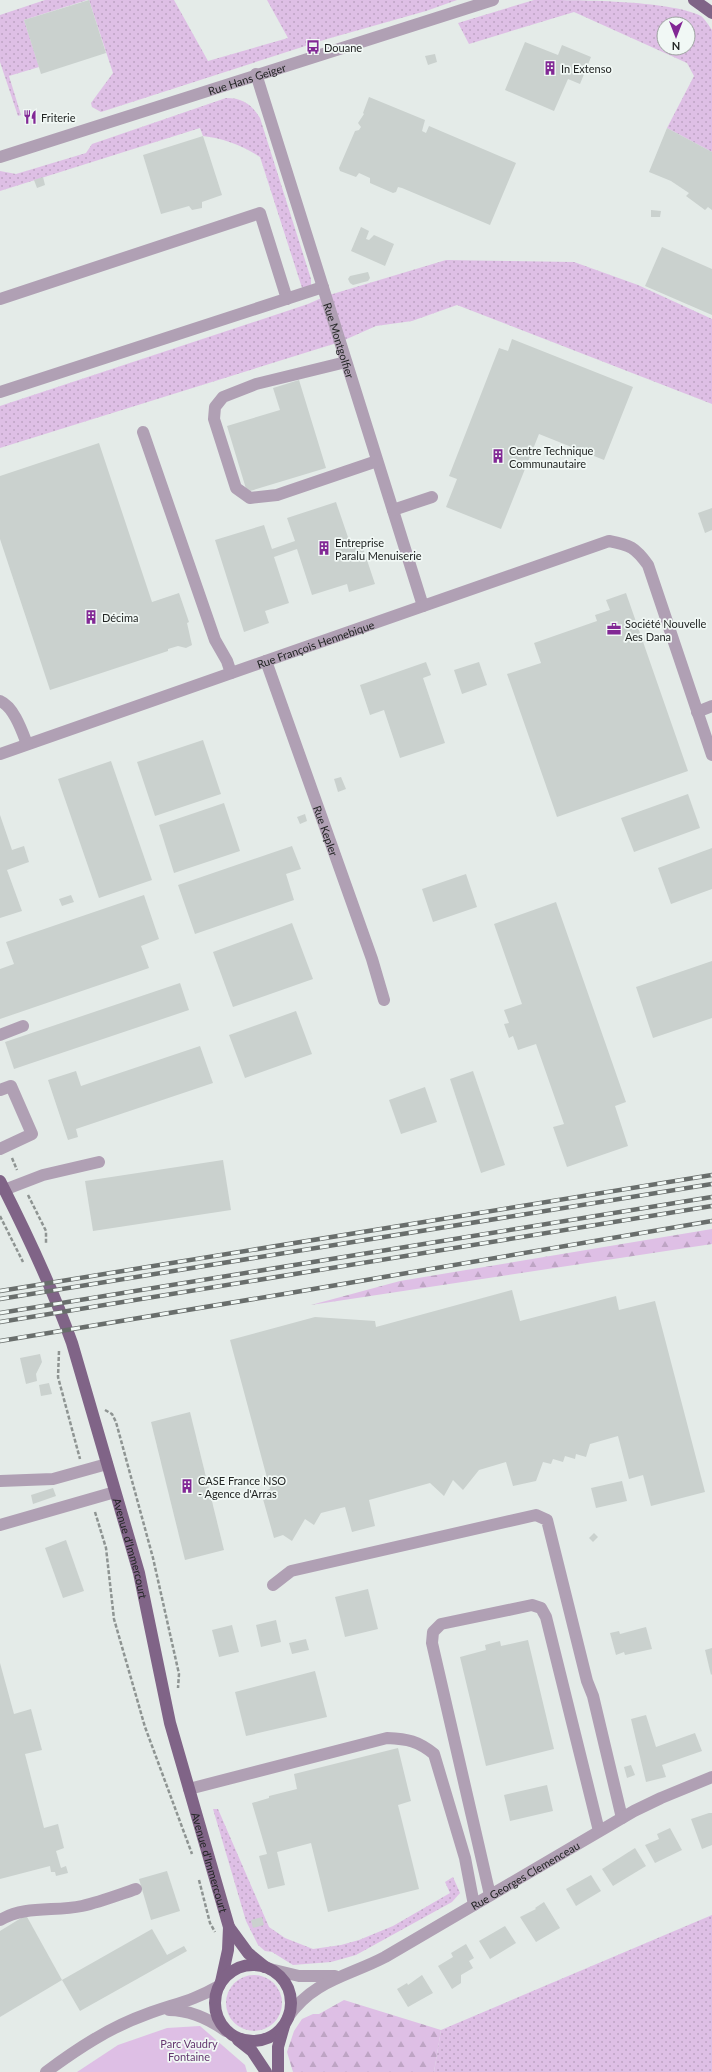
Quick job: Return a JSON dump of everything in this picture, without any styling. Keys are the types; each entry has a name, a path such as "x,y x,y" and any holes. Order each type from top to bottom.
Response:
{"main road":[{"path":"694,0 712,13"},
{"name":"Avenue d'Immercourt","path":"2,1186 44,1272 61,1312 139,1573 170,1722 229,1927 228,1950 220,1984"},
{"name":"Avenue d'Immercourt","path":"229,1927 248,1953 267,1968"},
{"path":"266,2072 252,2051 230,2034 220,2023 215,2010 216,1995 220,1984 232,1972 240,1968 250,1966 267,1968 278,1975 287,1987 291,2002 278,2047 278,2072"},
{"path":"230,2034 248,2041 263,2040 277,2033 287,2019"}],"street":[{"name":"Rue Hans Geiger","path":"0,157 256,74 493,0"},
{"name":"Rue Montgolfier","path":"256,74 423,606"},
{"path":"0,300 260,213 287,300"},
{"path":"0,392 287,300 323,287"},
{"path":"346,362 256,384 223,397 215,407 214,419 236,488 250,498 277,495 377,461"},
{"path":"143,432 215,640 227,661 231,673"},
{"path":"393,510 432,497"},
{"name":"Rue François Hennebique","path":"0,754 609,541 630,545 641,555 648,565 697,712"},
{"name":"Rue Kepler","path":"266,661 372,959 384,1000"},
{"path":"0,701 9,709 19,725 27,744"},
{"path":"712,706 697,712 712,754"},
{"path":"0,1035 23,1026"},
{"path":"0,1090 11,1086 32,1134 0,1149"},
{"path":"2,1186 99,1162"},
{"path":"0,1481 52,1479 107,1464"},
{"path":"0,1525 115,1492"},
{"path":"273,1585 291,1571 536,1514 547,1520 587,1681 597,1711 622,1818"},
{"path":"490,1895 432,1642 433,1632 441,1624 532,1605 541,1608 546,1617 599,1831"},
{"path":"189,1789 387,1738 404,1739 421,1744 434,1754 465,1858 474,1904"},
{"name":"Rue Georges Clemenceau","path":"340,1976 363,1968 385,1957 622,1818 661,1798 712,1777"},
{"path":"0,1920 12,1913 34,1909 81,1906 136,1889"},
{"path":"267,1968 299,1976 340,1976"},
{"path":"287,2019 310,1992 340,1976"},
{"path":"46,2072 82,2047 109,2031 147,2014 198,1998 220,1984"},
{"path":"164,2009 180,2010 202,2016 230,2034"}],"path":[{"path":"0,1216 25,1266"},
{"path":"59,1347 58,1377 83,1471"},
{"path":"91,1498 106,1548 114,1619 145,1727 195,1861"},
{"path":"199,1876 210,1923 217,1937"}],"green space":[{"path":"45,0 87,0 24,20 39,67 9,76 21,115 18,116 0,62 0,15"},
{"path":"89,0 174,0 208,61 288,38 267,0 457,0 426,11 327,39 101,112 92,107 91,103 113,73"},
{"path":"534,0 596,1 645,4 687,11 701,16 712,30 712,152 667,128 694,76 687,63 671,56 696,56 696,16 656,16 656,49 574,12 469,44 458,23"},
{"path":"226,98 237,99 246,103 260,118 311,279 311,286 303,291 260,157 233,143 203,136 200,128 0,191 0,171 16,174 86,153 92,144"},
{"path":"446,260 574,262 638,285 712,319 712,404 457,305 412,321 376,326 340,342 0,448 0,406 308,304 326,296"},
{"path":"712,1229 712,1244 311,1305 400,1281"},
{"path":"213,1809 218,1809 269,1927 285,1938 313,1949 341,1945 359,1940 393,1926 450,1893 445,1882 453,1877 460,1893 452,1902 356,1955 331,1962 293,1965 272,1952 265,1951 258,1945 246,1921"},
{"path":"712,1915 712,2072 434,2072 441,2030"},
{"path":"254,1975 265,1977 274,1983 280,1992 282,2003 280,2014 274,2023 265,2029 254,2031 243,2029 234,2023 228,2014 226,2003 228,1992 234,1983 243,1977"},
{"path":"344,2000 441,2030 434,2072 293,2072 287,2052 294,2031 302,2019 313,2014 319,2014"},
{"name":"Parc Vaudry Fontaine","path":"200,2026 245,2065 247,2072 77,2072 118,2045 167,2028"}],"building":[{"path":"89,0 106,53 41,74 24,20"},
{"name":"In Extenso","path":"525,42 558,55 562,45 591,57 580,84 568,79 554,111 505,90"},
{"path":"435,54 437,62 428,65 425,56"},
{"path":"369,97 425,120 422,131 426,133 429,126 516,163 490,225 402,188 398,187 396,192 393,193 370,183 370,178 359,173 356,177 340,171 339,168 355,131 359,130 361,127 358,123 364,114 363,113"},
{"path":"667,128 712,152 712,210 708,207 705,210 686,196 689,193 671,181 649,172"},
{"path":"203,136 222,195 202,202 202,208 192,210 189,206 161,214 143,155"},
{"path":"43,177 45,185 37,188 34,180"},
{"path":"651,210 661,211 660,217 651,217"},
{"path":"361,227 369,231 366,239 369,240 374,235 394,244 385,266 351,251"},
{"path":"662,247 712,269 712,315 645,286"},
{"path":"368,272 370,278 368,281 353,285 348,279 350,276"},
{"path":"512,339 633,387 604,460 539,434 501,529 446,507 457,479 449,476 499,348 508,351"},
{"path":"299,380 326,468 247,492 227,426 280,410 273,388"},
{"path":"99,443 152,602 179,593 189,622 187,623 192,645 186,648 178,646 168,649 168,651 50,690 0,539 0,476"},
{"path":"336,502 351,546 361,542 375,584 349,592 347,584 312,595 297,549 274,557 289,603 265,611 269,623 244,632 215,540 264,525 272,549 295,541 287,518"},
{"path":"712,508 712,530 705,533 698,513"},
{"path":"626,593 688,771 557,817 507,674 541,663 534,643 597,621 595,615 610,610 606,600"},
{"path":"426,662 431,675 423,678 445,743 400,758 384,710 370,715 360,685"},
{"path":"479,662 487,685 462,694 454,670"},
{"path":"203,740 221,794 155,816 137,762"},
{"path":"111,761 152,880 99,898 58,779"},
{"path":"341,777 346,789 338,792 334,779"},
{"path":"688,794 700,828 634,852 621,818"},
{"path":"224,803 240,851 174,873 159,825"},
{"path":"305,814 307,821 300,824 297,817"},
{"path":"0,815 12,850 24,846 29,862 7,870 22,911 0,918"},
{"path":"292,846 301,869 286,874 294,900 195,934 178,885"},
{"path":"712,848 712,889 671,904 658,868"},
{"path":"466,874 477,907 433,922 422,889"},
{"path":"71,895 74,902 62,906 59,899"},
{"path":"144,895 159,939 141,946 149,968 0,1019 0,969 14,964 6,942"},
{"path":"556,902 626,1102 615,1106 628,1146 567,1167 553,1127 564,1124 536,1044 518,1050 513,1036 509,1038 504,1024 509,1023 504,1010 522,1004 494,924"},
{"path":"292,923 313,979 233,1007 213,952"},
{"path":"712,961 712,1018 653,1038 636,987"},
{"path":"180,983 189,1010 14,1069 5,1042"},
{"path":"296,1011 312,1054 245,1078 229,1035"},
{"path":"200,1046 213,1083 76,1129 78,1137 68,1140 48,1080 76,1071 81,1086"},
{"path":"473,1071 505,1165 481,1173 450,1079"},
{"path":"425,1087 437,1122 401,1134 389,1100"},
{"path":"223,1160 231,1210 93,1231 85,1181"},
{"path":"512,1290 520,1321 616,1296 619,1310 655,1301 705,1492 651,1506 643,1475 629,1479 618,1436 590,1444 586,1457 576,1454 575,1459 565,1456 563,1462 553,1459 551,1464 543,1462 536,1481 513,1486 506,1462 479,1470 463,1490 453,1480 444,1496 430,1483 369,1500 375,1526 352,1532 345,1507 321,1513 314,1525 305,1519 292,1541 283,1535 274,1538 261,1492 270,1489 230,1340 315,1317 375,1321 376,1327"},
{"path":"40,1354 42,1362 36,1374 37,1381 26,1384 20,1358"},
{"path":"49,1383 52,1394 41,1396 39,1385"},
{"name":"CASE France NSO - Agence d'Arras","path":"190,1412 224,1550 185,1560 151,1422"},
{"path":"622,1481 627,1501 596,1508 591,1488"},
{"path":"53,1488 56,1496 33,1504 31,1495"},
{"path":"594,1533 598,1537 593,1542 589,1538"},
{"path":"66,1540 84,1591 63,1598 45,1548"},
{"path":"368,1589 378,1629 345,1637 335,1597"},
{"path":"276,1620 281,1642 261,1647 256,1625"},
{"path":"232,1625 239,1652 219,1657 212,1630"},
{"path":"646,1627 652,1649 625,1655 624,1652 616,1655 610,1633 619,1631 620,1634"},
{"path":"306,1639 309,1650 292,1654 289,1643"},
{"path":"528,1640 554,1749 486,1766 460,1657 486,1650 485,1645 500,1641 501,1646"},
{"path":"712,1648 712,1674 711,1675 705,1650"},
{"path":"0,1663 14,1714 31,1709 42,1750 25,1754 44,1828 58,1824 64,1848 56,1851 61,1868 66,1866 68,1873 56,1876 55,1872 51,1872 50,1866 0,1879"},
{"path":"315,1671 327,1717 246,1736 235,1692"},
{"path":"646,1715 656,1747 695,1733 702,1751 662,1765 666,1777 646,1782 631,1719"},
{"path":"398,1748 411,1801 398,1805 419,1889 328,1912 311,1843 277,1852 285,1885 268,1889 259,1856 267,1854 252,1803 269,1798 269,1796 297,1789 294,1774"},
{"path":"631,1765 635,1775 627,1778 624,1767"},
{"path":"547,1785 553,1811 510,1821 504,1795"},
{"path":"712,1813 712,1845 702,1849 691,1819"},
{"path":"670,1828 682,1850 655,1863 645,1845 659,1839 657,1834"},
{"path":"635,1848 646,1866 613,1886 602,1869"},
{"path":"167,1871 180,1911 151,1920 139,1879"},
{"path":"591,1875 601,1891 576,1906 566,1889"},
{"path":"544,1902 560,1928 536,1942 520,1917 536,1909 535,1908"},
{"path":"26,1915 62,1980 0,2017 0,1931"},
{"path":"262,1917 264,1925 253,1928 251,1920"},
{"path":"505,1926 516,1943 490,1959 479,1941"},
{"path":"152,1929 167,1955 184,1946 187,1951 80,2011 62,1980"},
{"path":"466,1944 474,1958 469,1961 473,1968 461,1975 461,1983 452,1989 438,1966 453,1957 451,1953"},
{"path":"422,1975 433,1993 408,2007 397,1989 407,1983 408,1985"}],"railway":[{"path":"0,1291 712,1175"},
{"path":"0,1299 712,1184"},
{"path":"0,1313 712,1197"},
{"path":"0,1322 712,1206"},
{"path":"0,1341 712,1221"}],"place":[{"name":"Douane","path":"313,47"},
{"name":"In Extenso","path":"550,68"},
{"name":"Friterie","path":"30,117"},
{"name":"Centre Technique Communautaire","path":"498,456"},
{"name":"Entreprise Paralu Menuiserie","path":"324,548"},
{"name":"Décima","path":"91,617"},
{"name":"Société Nouvelle Aes Dana","path":"614,629"},
{"name":"CASE France NSO - Agence d'Arras","path":"187,1486"}]}
